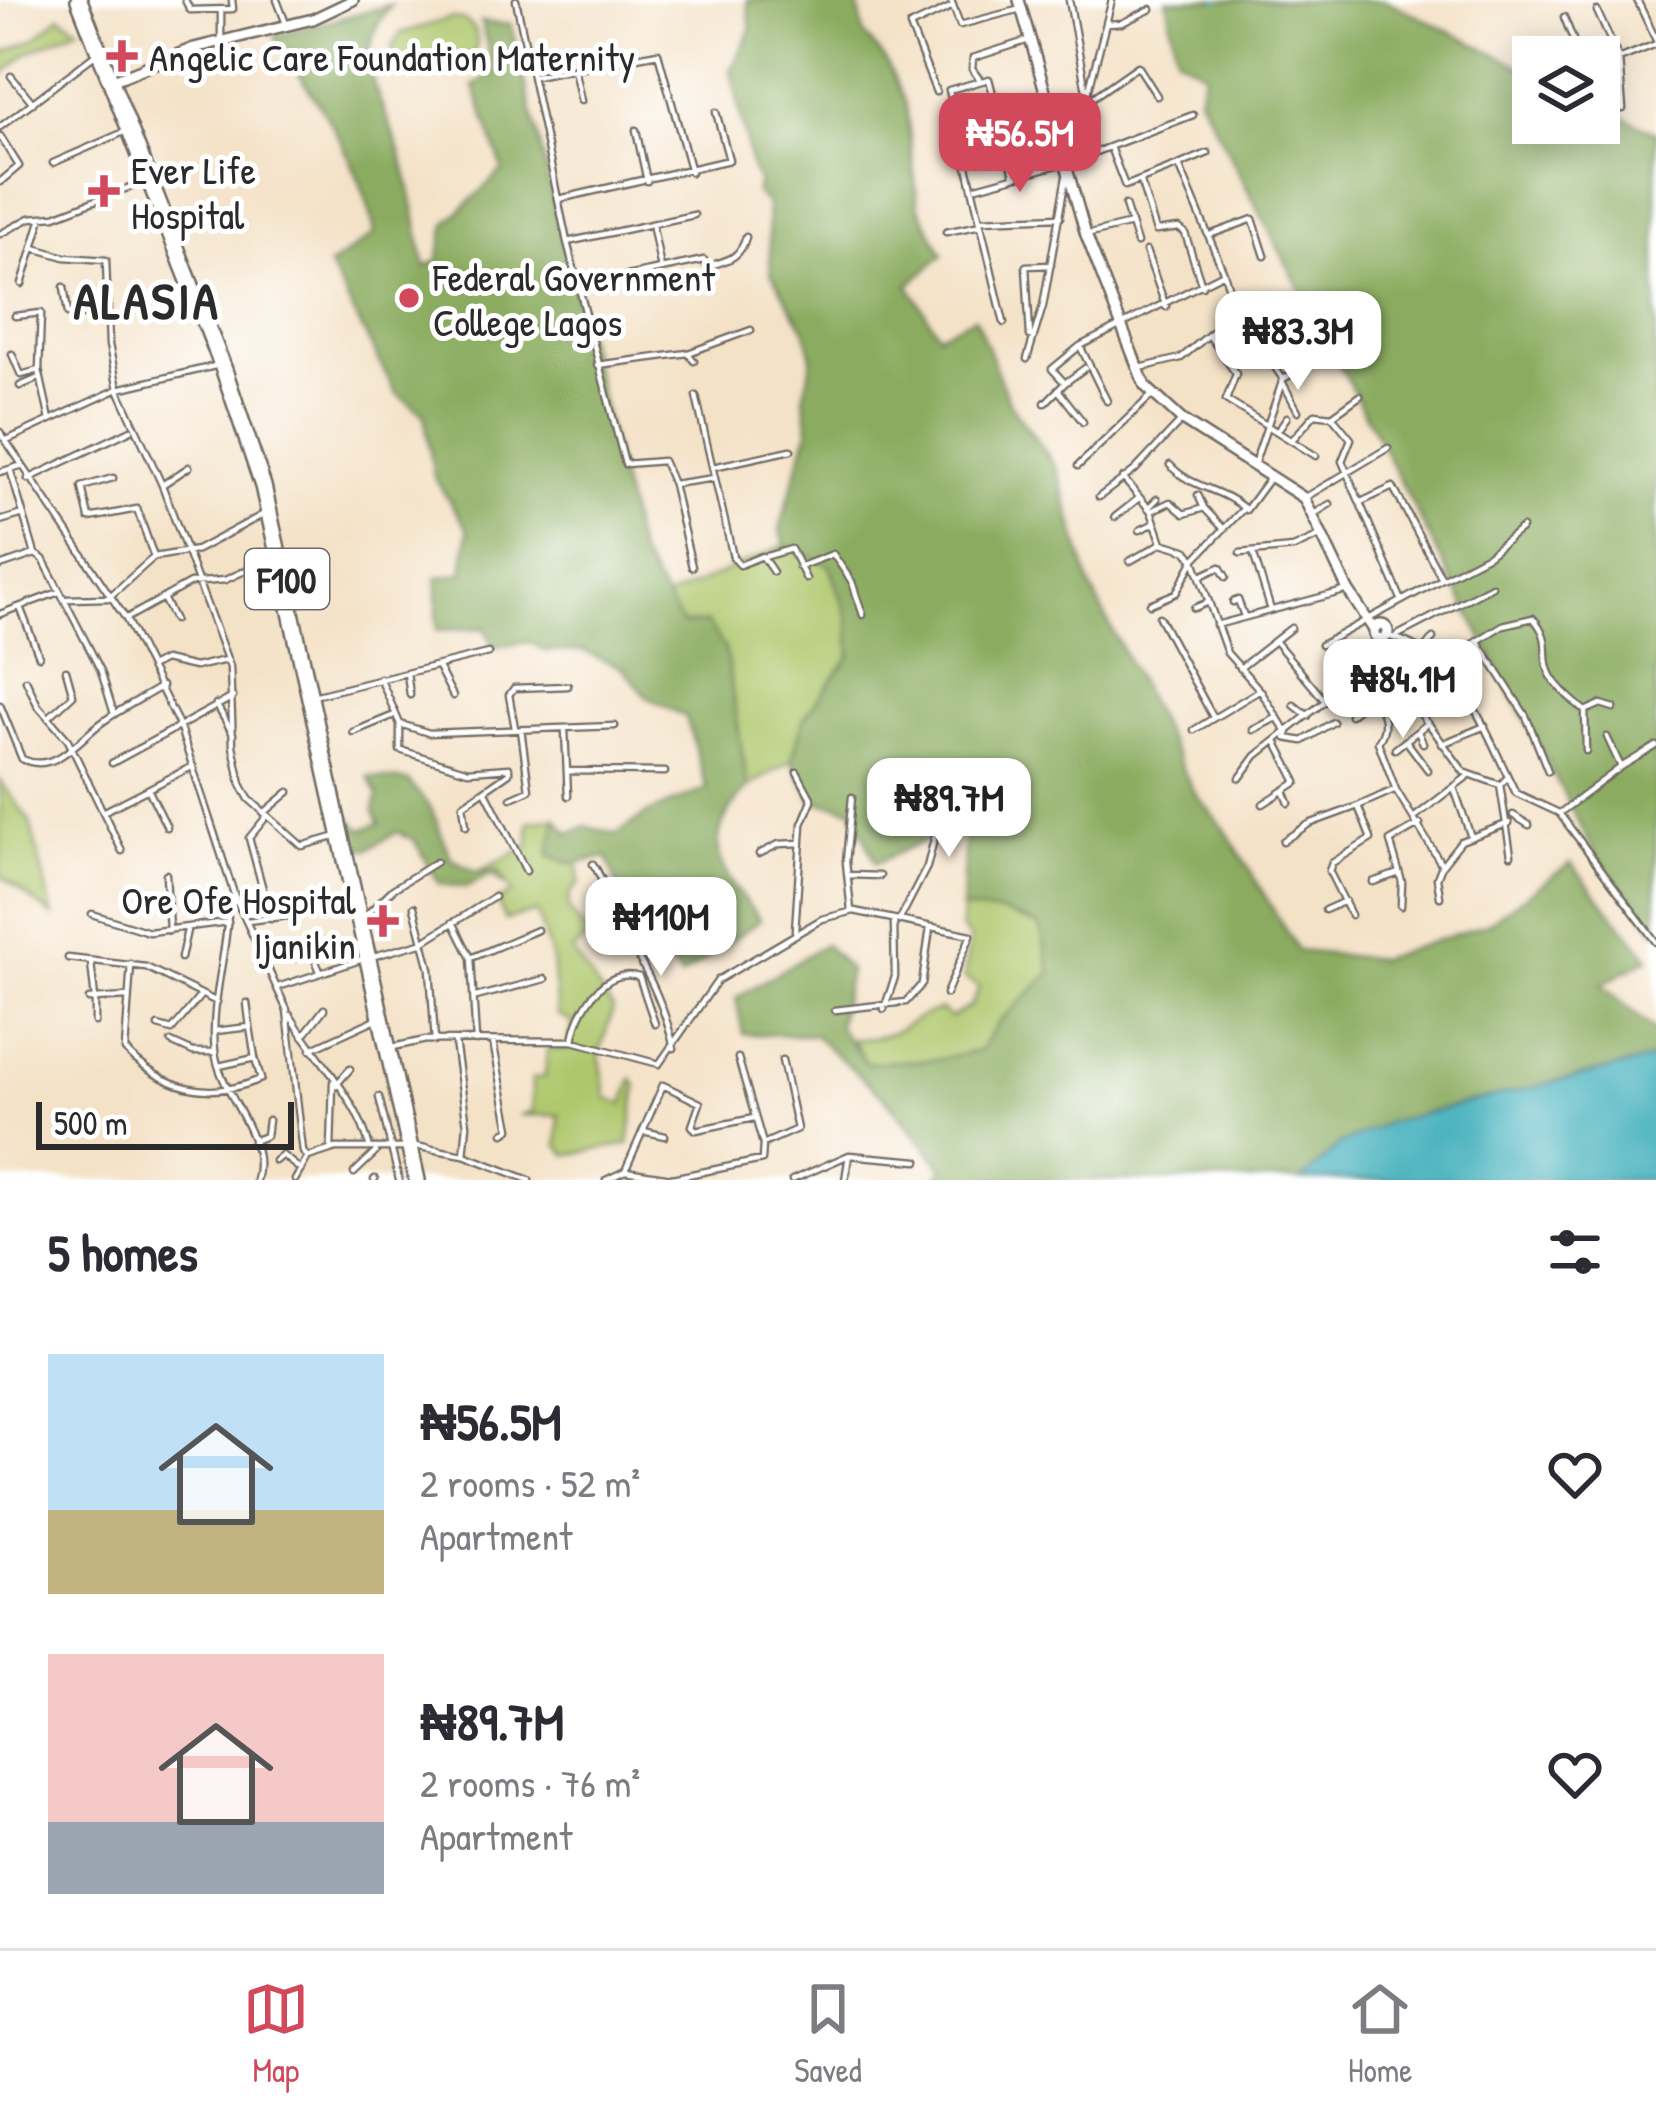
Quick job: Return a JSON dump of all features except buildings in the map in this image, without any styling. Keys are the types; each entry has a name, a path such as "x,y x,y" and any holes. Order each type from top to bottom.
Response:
{"highway":[{"name":"F100","path":"76,0 215,366 264,514 388,1048 401,1147"},
{"name":"F100","path":"76,0 248,438 312,696 356,914"},
{"name":"F100","path":"366,958 401,1147 413,1180"}],"street":[{"path":"185,0 190,10 221,12 233,9 232,0"},
{"path":"277,0 286,21"},
{"path":"110,79 194,48 313,19 346,0"},
{"path":"110,79 221,36 346,0"},
{"path":"516,0 567,242 627,467 663,461 692,567"},
{"path":"1069,0 1086,99"},
{"path":"1027,358 1051,265 1068,165 1112,0"},
{"path":"1620,58 1655,37 1637,0"},
{"path":"936,92 910,23 952,3 960,25 1020,5 1050,124 1068,165 1086,235 1136,369 1151,396 1304,498 1348,590 1380,633 1442,663 1474,703 1516,794 1559,813 1656,942"},
{"path":"1105,24 1122,23 1151,9"},
{"path":"1597,11 1608,36"},
{"path":"221,12 221,36"},
{"path":"1564,16 1572,36"},
{"path":"980,80 970,64 973,58 1029,40"},
{"path":"533,76 658,53 691,172"},
{"path":"0,128 95,55"},
{"path":"1086,99 1138,66 1156,96"},
{"path":"574,68 581,101"},
{"path":"1620,72 1623,109"},
{"path":"11,76 33,103"},
{"path":"1004,322 976,188 947,95 980,80 990,81 1014,176"},
{"path":"559,199 691,172 732,157 716,112"},
{"path":"1050,124 1082,113"},
{"path":"976,188 1068,165 1193,115"},
{"path":"636,130 647,181"},
{"path":"53,163 124,132"},
{"path":"0,136 19,170 0,182"},
{"path":"1110,147 1125,186 1208,153"},
{"path":"1179,165 1212,234 1236,312 1298,411"},
{"path":"1140,181 1156,231 1181,229 1202,286"},
{"path":"0,233 18,222 41,219 143,182"},
{"path":"1126,205 1137,243"},
{"path":"567,242 694,215"},
{"path":"946,232 980,223 1060,217"},
{"path":"22,284 41,219"},
{"path":"1212,234 1253,219 1264,256"},
{"path":"1086,235 1131,224"},
{"path":"652,225 661,269"},
{"path":"579,286 704,260 706,267 720,266 737,255 746,237"},
{"path":"34,248 65,257 104,257 118,389 162,485 226,660 241,784 266,815 302,846 337,836"},
{"path":"1147,251 1166,307"},
{"path":"1031,340 1026,266 1051,265"},
{"path":"1065,383 1051,367 1080,346 1166,307 1224,273"},
{"path":"64,287 68,314 109,315"},
{"path":"1136,369 1181,358 1236,312"},
{"path":"14,316 41,313 39,374 50,420"},
{"path":"597,364 688,353 751,330"},
{"path":"1254,465 1282,380 1361,335"},
{"path":"1210,337 1236,374 1226,400 1316,457"},
{"path":"1080,346 1106,401"},
{"path":"688,353 694,361"},
{"path":"12,354 21,375 39,374"},
{"path":"6,440 118,389 215,366"},
{"path":"1045,403 1086,367"},
{"path":"20,386 39,374"},
{"path":"1059,391 1083,422"},
{"path":"696,396 734,557 740,565 789,548 806,579"},
{"path":"1078,466 1151,396"},
{"path":"1292,440 1315,414 1332,416 1360,396"},
{"path":"1332,416 1352,440 1342,460 1405,597"},
{"path":"1278,430 1287,417"},
{"path":"1099,497 1143,462 1182,420"},
{"path":"28,479 133,429"},
{"path":"0,432 152,666 179,725 235,898 287,1010 334,1084 357,1107 370,1148"},
{"path":"1304,498 1388,448"},
{"path":"713,466 791,450"},
{"path":"1136,454 1143,462"},
{"path":"1170,464 1191,482 1223,491 1245,511"},
{"path":"0,472 20,466"},
{"path":"162,485 190,467"},
{"path":"10,469 35,554 43,559 101,671 114,714"},
{"path":"1150,604 1176,593 1197,551 1245,511 1270,476"},
{"path":"113,478 83,485 89,518 137,508 154,557"},
{"path":"673,484 715,478"},
{"path":"1124,478 1150,510 1162,543"},
{"path":"1184,488 1191,482"},
{"path":"1361,502 1393,487 1442,579"},
{"path":"1198,495 1223,528"},
{"path":"1115,517 1138,498"},
{"path":"1150,510 1157,499"},
{"path":"1150,510 1170,502 1184,514 1204,508"},
{"path":"1314,514 1330,504"},
{"path":"64,600 107,598 154,557 188,552 264,514"},
{"path":"0,521 20,515"},
{"path":"1140,530 1155,523"},
{"path":"1240,778 1256,756 1363,671 1380,633 1405,597 1488,555 1522,528"},
{"path":"1254,556 1301,546 1324,533"},
{"path":"1130,560 1162,543 1197,551"},
{"path":"1240,553 1248,550 1254,556 1270,607"},
{"path":"1187,551 1201,576 1216,625 1286,735 1304,741 1333,722"},
{"path":"0,566 35,554"},
{"path":"799,567 833,554 852,582 863,615"},
{"path":"125,619 200,582 225,580 275,557"},
{"path":"764,557 773,572"},
{"path":"1201,576 1220,567 1226,577"},
{"path":"1322,645 1380,633 1492,586"},
{"path":"1216,625 1270,607 1316,603 1348,590"},
{"path":"0,614 59,592"},
{"path":"163,598 174,620"},
{"path":"1194,608 1209,602"},
{"path":"1233,602 1244,616"},
{"path":"20,607 39,656"},
{"path":"1159,617 1214,717"},
{"path":"1442,663 1514,620 1533,618 1549,643 1550,674 1586,711 1586,751"},
{"path":"1240,668 1291,628"},
{"path":"1421,652 1433,638"},
{"path":"1477,640 1526,716 1548,771"},
{"path":"1275,641 1325,700"},
{"path":"1398,657 1407,644"},
{"path":"1389,651 1407,663 1403,671"},
{"path":"312,696 488,653"},
{"path":"152,666 164,660 195,667 226,660"},
{"path":"438,667 453,695"},
{"path":"50,717 73,695 66,670"},
{"path":"1363,671 1372,698 1384,713 1385,729 1378,742 1396,790 1442,865"},
{"path":"407,673 410,695"},
{"path":"380,678 400,724 400,750 468,771 509,768 459,810 466,826"},
{"path":"26,680 73,750 122,851"},
{"path":"0,704 26,763 73,750 114,714 162,686"},
{"path":"511,798 529,790 511,691 568,686"},
{"path":"1194,730 1260,690"},
{"path":"1406,692 1469,775 1500,785"},
{"path":"112,764 233,697"},
{"path":"1349,716 1372,698"},
{"path":"216,704 233,734"},
{"path":"1586,711 1601,704 1613,708"},
{"path":"1294,705 1308,716"},
{"path":"353,732 394,715"},
{"path":"1253,730 1276,718"},
{"path":"1395,749 1426,723"},
{"path":"400,724 448,735 615,726"},
{"path":"1442,744 1485,726"},
{"path":"565,728 568,796"},
{"path":"1418,732 1423,742"},
{"path":"1607,737 1621,767"},
{"path":"1263,804 1300,780 1277,742"},
{"path":"1407,742 1428,770"},
{"path":"1559,813 1656,746"},
{"path":"103,812 193,766"},
{"path":"1282,771 1290,766"},
{"path":"567,771 665,772"},
{"path":"795,931 801,843 812,800 797,772"},
{"path":"1416,816 1469,775"},
{"path":"1500,785 1508,777"},
{"path":"884,1009 896,977 890,951 897,920 927,866 949,780"},
{"path":"1500,785 1511,817 1511,855"},
{"path":"1454,788 1471,837"},
{"path":"148,789 167,827"},
{"path":"484,789 526,871"},
{"path":"1283,841 1309,824 1396,790"},
{"path":"1284,791 1289,803"},
{"path":"271,919 249,838 289,792"},
{"path":"851,911 853,797"},
{"path":"1352,915 1329,871 1334,860 1371,839 1358,806"},
{"path":"1511,817 1529,825"},
{"path":"1440,897 1437,878 1442,865 1471,837 1511,817"},
{"path":"1401,906 1399,873 1390,842 1420,824"},
{"path":"759,854 773,846 801,843"},
{"path":"247,921 356,914 436,862"},
{"path":"593,864 618,924 653,979 674,1048"},
{"path":"1373,882 1399,873"},
{"path":"166,874 169,931"},
{"path":"849,875 880,876"},
{"path":"278,987 423,941 494,896"},
{"path":"208,902 235,898"},
{"path":"235,898 217,1002 215,1052 226,1089 260,1160 256,1180"},
{"path":"1325,910 1345,901"},
{"path":"414,907 435,1040"},
{"path":"388,1048 435,1040 573,1041 622,1051 654,1064 674,1048 718,980 795,931 851,911 973,937 946,994"},
{"path":"92,914 145,932 228,922"},
{"path":"453,922 471,958 476,1041"},
{"path":"604,938 618,924"},
{"path":"835,1010 900,1006 921,987 930,928"},
{"path":"181,958 188,930"},
{"path":"471,958 537,930"},
{"path":"293,947 307,944 320,971"},
{"path":"296,958 313,953"},
{"path":"68,958 131,964 217,1002"},
{"path":"91,961 95,1022"},
{"path":"131,964 123,1046 159,1081 199,1092 260,1081 247,1003"},
{"path":"573,1041 577,1018 594,994 621,976 639,977 656,1024"},
{"path":"476,997 545,979"},
{"path":"158,1027 172,1030 202,994"},
{"path":"92,999 128,998"},
{"path":"303,1036 324,1009"},
{"path":"287,1010 302,1148 308,1157"},
{"path":"311,1049 376,1018"},
{"path":"215,1031 250,1027"},
{"path":"455,1041 467,1125 464,1155"},
{"path":"171,1042 188,1050 215,1052"},
{"path":"493,1042 510,1129 504,1133"},
{"path":"219,1066 255,1058"},
{"path":"606,1180 625,1171 672,1178 763,1160 764,1144 738,1058"},
{"path":"764,1144 797,1129 782,1060"},
{"path":"331,1149 334,1084 350,1069"},
{"path":"625,1171 663,1085 700,1103 692,1126 696,1130 754,1118"},
{"path":"379,1097 401,1147 399,1180"},
{"path":"253,1141 266,1136 268,1120"},
{"path":"643,1131 665,1136"},
{"path":"295,1180 308,1157 331,1149 401,1147 464,1155 529,1180"},
{"path":"354,1173 378,1150"},
{"path":"792,1180 849,1154 918,1161"},
{"path":"845,1180 849,1154"},
{"path":"275,1161 281,1155 301,1170"}],"green space":[{"path":"747,0 857,0 864,34 886,61 906,105 918,206 943,255 909,285 938,334 975,317 1010,404 1057,468 1090,586 1194,792 1225,829 1298,951 1380,959 1487,924 1571,863 1649,958 1601,985 1656,1032 1656,1058 1339,1145 1302,1180 936,1180 943,1168 887,1100 814,1035 743,1034 736,998 825,944 849,970 838,1026 866,1063 937,1060 979,1051 999,1022 1051,973 1040,926 1004,913 962,909 965,822 876,863 852,809 813,801 792,760 804,718 851,655 849,619 830,566 785,545 780,529 809,429 804,398 812,357 805,330 771,273 767,204 756,193 759,182 752,171 731,70 751,30"},
{"path":"1167,0 1385,0 1512,63 1512,144 1620,144 1620,115 1656,133 1656,931 1594,852 1199,96 1205,72 1177,56"},
{"path":"391,5 371,43 372,79 405,169 425,267 438,260 446,224 503,170 474,86 494,72 481,22 511,25 639,555 682,624 707,623 725,649 748,787 723,824 720,855 733,885 760,920 681,977 620,893 607,857 571,864 549,855 556,818 570,834 585,826 617,834 648,813 707,789 686,717 647,697 623,668 583,651 545,651 530,642 494,647 485,628 437,630 437,578 463,573 468,530 434,477 424,414 396,393 329,266 375,234 369,207 335,130 274,36"},
{"path":"60,16 79,28 27,53 1,76 0,55 34,39"},
{"path":"452,18 466,22 475,32 477,44 470,58 418,73 397,65 392,47 401,33"},
{"path":"785,545 830,566 849,619 851,655 804,718 792,760 748,787 725,649 682,624 664,599"},
{"path":"368,777 408,781 431,808 451,858 477,872 499,870 505,885 492,874 466,887 440,884 414,840 397,832 369,849 348,846 333,785 344,811 362,830 380,823 374,812 378,795"},
{"path":"0,780 30,822 53,916 0,875"},
{"path":"556,818 549,855 577,859 580,883 570,894 568,908 589,937 572,951 613,1009 599,1054 607,1098 624,1104 632,1079 637,1086 629,1144 567,1155 558,1145 559,1115 519,1115 532,1112 532,1079 545,1077 547,1049 567,1050 573,1023 557,1015 552,960 537,912 505,920 497,901 512,893 499,871 477,872 529,846 529,822"},
{"path":"962,909 1004,913 1041,926 1051,973 999,1022 979,1051 937,1060 866,1063 852,1039 883,1036 941,1010 950,1018 971,1006 979,987 964,978 970,939 961,928"}],"water":[{"path":"1656,1058 1656,1180 1302,1180 1339,1145 1388,1122"}],"place":[{"name":"Angelic Care Foundation Maternity","path":"122,56"},
{"name":"Ever Life Hospital","path":"104,191"},
{"name":"Federal Government College Lagos","path":"409,298"},
{"name":"Ore Ofe Hospital Ijanikin","path":"383,921"}],"district":[{"name":"ALASIA","path":"147,300"}]}
